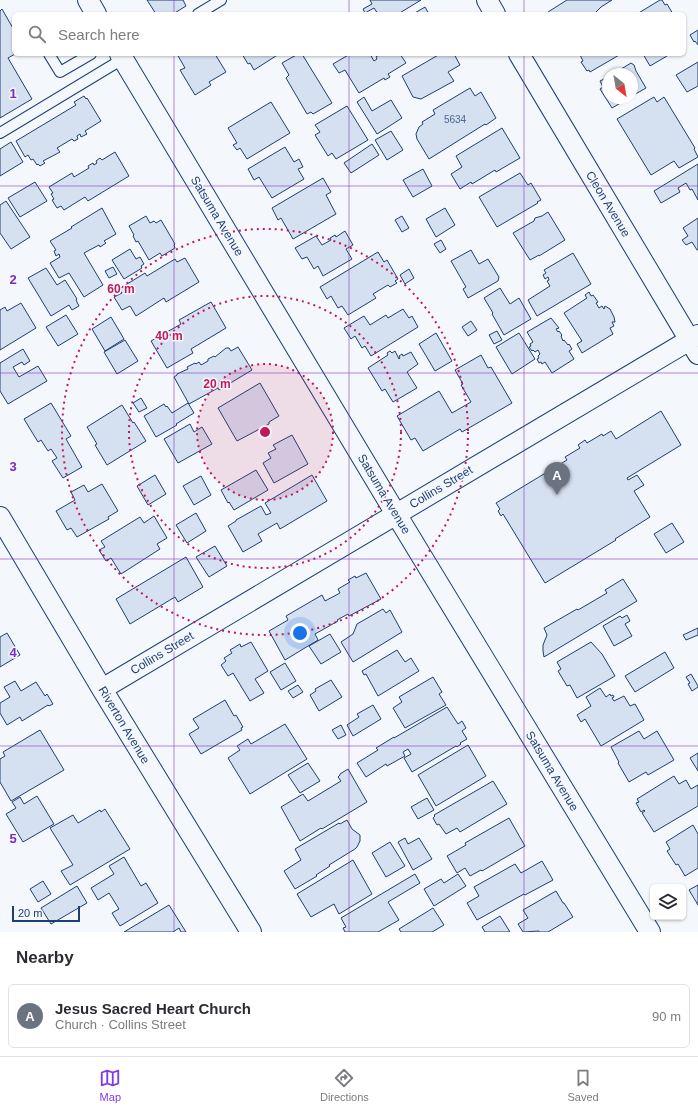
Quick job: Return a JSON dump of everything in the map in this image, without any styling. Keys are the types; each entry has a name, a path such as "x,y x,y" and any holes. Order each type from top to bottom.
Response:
{"street":[{"path":"88,0 95,12"},
{"path":"486,0 494,12"},
{"name":"Satsuma Avenue","path":"125,56 396,514 650,932"},
{"name":"Cleon Avenue","path":"520,56 695,343"},
{"name":"Collins Street","path":"102,689 396,514 695,343"},
{"name":"Riverton Avenue","path":"0,517 102,689 251,932"}],"lane":[{"path":"201,12 221,0"},
{"path":"50,56 60,72 87,56"},
{"path":"0,133 125,56"}],"building":[{"path":"147,0 183,0 186,6 176,12 155,12"},
{"path":"370,0 421,0 401,12 377,12 374,8 364,12 363,9 372,4"},
{"path":"567,0 612,0 596,12 548,12"},
{"path":"662,0 665,5 667,4 672,12 640,12"},
{"path":"425,7 428,12 416,12"},
{"path":"2,9 12,26 12,56 8,58 32,99 0,118 0,11"},
{"path":"698,30 698,45 695,41 694,42 690,35"},
{"path":"178,56 216,56 226,72 209,82 211,85 195,95 180,70 185,68"},
{"path":"243,56 276,56 254,70 250,63 248,64"},
{"path":"294,56 303,56 332,103 313,114 311,112 307,114 286,78 289,75 282,63"},
{"path":"347,56 371,56 374,61 377,59 376,57 377,56 401,56 406,63 388,74 390,77 385,80 384,78 359,93 345,70 339,73 333,64"},
{"path":"437,56 455,56 460,65 448,72 454,81 421,99 413,97 402,76"},
{"path":"580,56 618,56 590,72 589,70 587,71 581,62 583,61"},
{"path":"644,56 667,56 650,66"},
{"path":"698,62 698,86 687,92 676,75"},
{"path":"631,63 635,68 623,68"},
{"path":"638,74 646,88 638,93"},
{"path":"470,88 475,96 481,92 496,118 429,159 417,139 416,134 419,127 423,124 422,122 435,114 433,110"},
{"path":"84,96 86,99 87,98 101,121 85,131 87,134 81,137 80,134 77,136 78,139 74,141 72,139 57,148 60,152 43,161 45,163 40,166 38,164 37,165 33,159 31,160 28,155 25,157 16,141 76,105 74,102"},
{"path":"364,97 372,111 391,100 402,118 377,134 357,102"},
{"path":"654,97 657,102 664,97 695,148 694,149 698,157 679,168 674,161 651,175 617,119"},
{"path":"271,102 290,133 247,159 240,148 237,150 233,145 237,143 228,128"},
{"path":"609,104 619,104 612,108"},
{"path":"347,106 368,140 336,159 332,153 328,156 315,135 320,132 315,125"},
{"path":"502,128 520,158 496,172 495,170 472,184 471,182 460,189 451,174 462,167 456,156"},
{"path":"391,131 403,150 387,160 375,140"},
{"path":"11,142 23,162 0,176 0,149"},
{"path":"372,144 379,155 351,173 344,163"},
{"path":"285,147 294,162 299,159 303,167 298,169 304,179 272,198 259,177 254,180 248,169"},
{"path":"115,152 129,176 88,201 85,197 64,210 61,206 57,208 52,200 54,199 51,194 53,193 49,187 72,173 74,177 89,168 88,166 93,163 94,165 97,163 96,161 100,158 102,160"},
{"path":"698,164 698,200 692,189 690,190 686,183 678,188 680,192 661,203 654,191"},
{"path":"423,169 432,186 413,197 403,180"},
{"path":"520,173 528,185 531,183 541,200 497,227 479,197"},
{"path":"323,178 331,192 326,195 336,214 293,239 281,218 278,220 272,208"},
{"path":"35,182 47,201 20,217 8,198"},
{"path":"6,201 30,237 11,249 0,233 0,205"},
{"path":"102,208 116,234 104,241 106,243 100,247 99,245 84,253 103,285 84,297 69,273 59,278 50,263 60,257 59,254 56,256 54,251 56,250 50,241"},
{"path":"445,208 455,225 436,237 426,219"},
{"path":"548,212 565,240 530,260 513,233 534,221 535,218"},
{"path":"146,216 150,223 154,221 156,223 161,220 175,244 175,248 162,256 160,253 149,260 138,241 136,242 129,226"},
{"path":"402,216 409,228 402,232 395,220"},
{"path":"698,218 697,250 692,242 686,245 682,240 688,236 683,228"},
{"path":"345,231 353,245 346,249 352,259 323,276 318,266 314,269 307,257 302,259 295,248 316,236 322,245 331,240 330,238 335,235 336,237"},
{"path":"441,240 446,249 440,253 434,244"},
{"path":"130,249 136,259 140,257 144,264 141,266 142,268 124,279 112,260"},
{"path":"471,250 479,264 488,259 499,277 498,281 468,298 463,289 466,287 451,261"},
{"path":"378,252 384,262 387,260 398,279 395,281 397,283 390,287 388,285 373,294 376,298 348,315 342,306 338,308 331,296 327,299 320,287"},
{"path":"573,253 591,284 537,316 528,300 550,286 547,281 549,280 548,277 545,279 543,275 546,273 544,270"},
{"path":"185,258 199,282 166,302 164,298 136,316 130,306 122,310 114,297 122,293 119,289 145,273 147,276 175,259 177,262"},
{"path":"113,267 117,274 109,278 105,271"},
{"path":"46,268 57,285 65,280 77,299 76,300 79,306 72,310 69,305 51,316 28,278"},
{"path":"409,269 414,278 405,284 400,275"},
{"path":"500,288 510,304 519,298 531,319 504,335 484,298"},
{"path":"589,292 598,302 596,303 599,308 602,306 604,309 605,306 610,309 615,322 612,322 614,326 610,328 613,334 582,353 577,344 582,341 564,313 587,298 585,295"},
{"path":"211,302 226,328 191,349 193,353 167,368 151,341 181,324 179,320"},
{"path":"21,303 36,328 0,350 0,310 5,307 7,311"},
{"path":"403,309 409,318 412,316 418,327 371,356 365,346 362,348 355,336 351,339 344,328 364,316 370,325 386,315 388,318"},
{"path":"66,315 78,334 58,346 46,327"},
{"path":"111,317 124,339 105,351 92,329"},
{"path":"551,318 559,328 556,329 562,335 563,341 564,340 568,345 569,344 572,349 569,351 574,359 552,373 545,362 542,364 541,362 539,363 537,359 539,358 538,356 540,354 538,350 535,352 533,350 532,351 529,347 533,342 527,332"},
{"path":"471,321 477,330 468,336 462,327"},
{"path":"497,331 502,340 494,344 489,335"},
{"path":"436,333 452,361 435,371 419,344"},
{"path":"519,333 535,359 512,374 496,347"},
{"path":"125,340 138,361 117,374 104,352"},
{"path":"238,347 252,370 219,390 218,388 189,404 174,377 195,363 196,364 199,362 201,365 208,361 208,359 214,356 215,357 226,348 229,348 231,351"},
{"path":"23,349 30,361 24,365 22,362 13,367 19,377 38,366 47,381 8,404 0,391 0,363"},
{"path":"390,351 392,353 395,351 399,359 399,356 402,354 403,356 411,352 418,364 407,372 417,388 393,402 385,389 382,391 368,368 388,355 387,353"},
{"path":"481,355 488,368 491,367 512,403 462,432 460,429 423,451 415,438 411,440 397,416 439,391 452,413 471,402 461,385 463,384 455,370"},
{"path":"260,383 279,416 269,422 269,424 237,441 218,408"},
{"path":"141,398 147,408 139,412 133,403"},
{"path":"51,403 71,436 66,439 82,467 63,478 52,461 57,458 51,449 48,451 41,440 38,442 24,419"},
{"path":"188,403 194,413 156,437 144,416 164,404 172,413"},
{"path":"122,405 146,441 107,465 95,445 97,444 87,427"},
{"path":"661,411 681,445 627,478 628,480 637,475 644,485 634,491 650,517 615,539 616,540 545,583 503,514 501,516 498,511 500,509 496,503 567,460 565,457 580,448 578,445 585,440 587,443 602,434 603,436 611,431 616,439"},
{"path":"190,424 194,432 202,427 212,444 178,463 164,439"},
{"path":"292,435 308,464 274,483 263,463 271,458 268,453 276,449 273,445"},
{"path":"256,470 268,490 234,510 229,502 228,503 221,490"},
{"path":"155,475 166,494 148,505 137,486"},
{"path":"312,475 327,501 280,529 277,523 258,534 262,541 243,552 228,526 261,506 266,515 271,513 265,503"},
{"path":"201,476 211,495 194,505 183,486"},
{"path":"102,484 118,511 108,517 109,519 77,537 71,528 67,530 56,511 75,500 71,492 84,485 88,492"},
{"path":"196,513 206,531 187,543 176,525"},
{"path":"154,516 167,538 157,544 160,549 121,574 111,558 106,561 99,550 105,547 101,541 140,517 144,523"},
{"path":"672,523 684,542 666,553 654,534"},
{"path":"215,546 227,566 209,577 196,557"},
{"path":"186,557 203,587 178,602 175,597 130,624 116,599"},
{"path":"366,573 381,599 349,616 348,614 337,620 338,621 315,634 318,640 285,660 269,631 288,620 286,616 322,595 325,601 340,593 338,589 350,582 348,580"},
{"path":"623,579 637,601 544,657 543,645 547,635 544,628 607,593 605,590"},
{"path":"383,609 386,613 390,610 402,632 353,662 341,642 353,634 357,624"},
{"path":"627,615 630,621 625,624 632,636 614,646 603,626 620,616 622,618"},
{"path":"698,628 698,635 686,640 683,635"},
{"path":"7,633 20,655 0,667 0,637"},
{"path":"330,634 341,652 321,664 309,646"},
{"path":"251,642 268,671 255,679 264,693 250,701 233,673 228,676 221,665 226,661 224,658 232,653 230,650 240,644 241,647"},
{"path":"591,642 602,654 615,676 577,698 570,685 567,686 558,671 561,669 557,662"},
{"path":"397,650 405,662 411,658 419,671 378,696 366,674 364,675 362,671"},
{"path":"665,652 674,668 635,692 625,676"},
{"path":"285,663 296,681 281,690 270,672"},
{"path":"691,674 698,686 692,691 688,684 690,683 686,677"},
{"path":"433,677 442,692 439,694 446,705 405,728 393,708 402,702 399,697"},
{"path":"331,680 342,697 319,711 310,695 316,691 315,689"},
{"path":"15,681 21,691 36,682 45,696 47,694 53,704 48,705 22,721 20,717 7,725 0,713 0,703 10,697 4,687"},
{"path":"298,685 303,692 293,698 288,691"},
{"path":"600,688 606,697 610,694 611,696 613,695 614,697 612,698 614,701 624,696 630,706 635,704 644,720 601,746 585,719 581,722 577,715 591,706 586,697"},
{"path":"225,700 234,716 236,715 243,727 241,728 242,730 201,754 189,734 199,728 193,719"},
{"path":"373,705 381,719 353,736 347,725 359,717 357,714"},
{"path":"447,707 458,724 462,721 466,728 462,731 467,739 460,743 461,744 457,747 456,746 412,772 404,758 411,754 408,749 403,752 405,756 387,766 386,764 366,777 357,763 378,750 376,748"},
{"path":"285,724 307,759 250,794 228,758 240,750 237,746 248,739 251,744"},
{"path":"341,725 346,735 338,739 332,730"},
{"path":"40,730 64,770 11,801 0,782 0,759 5,756 3,752"},
{"path":"639,731 644,739 657,731 674,760 648,775 646,772 629,782 611,747"},
{"path":"468,745 486,776 436,806 418,775"},
{"path":"698,753 698,771 690,758"},
{"path":"308,763 320,781 300,793 288,775"},
{"path":"348,769 367,802 300,841 281,807 303,794 308,801 341,781 338,777"},
{"path":"674,776 679,784 686,780 691,789 698,785 698,806 654,832 642,813 645,811 644,810 641,812 636,803 639,802 637,799"},
{"path":"493,781 507,804 460,832 457,828 446,834 439,824 437,825 433,818 435,816 434,815"},
{"path":"37,796 54,824 23,842 6,814 16,808 12,802 20,797 24,804"},
{"path":"427,798 434,810 418,819 411,807"},
{"path":"105,809 130,849 70,885 61,871 73,865 50,828 73,815 78,823 100,810 101,812"},
{"path":"509,818 525,846 482,871 481,870 470,876 465,868 457,873 447,856 466,845 465,843"},
{"path":"347,820 352,829 360,835 360,841 357,847 329,865 330,866 316,875 317,876 295,889 284,871 301,860 295,849 339,823 340,824"},
{"path":"693,825 698,834 698,868 685,876 678,864 676,865 667,851 670,849 666,842"},
{"path":"405,838 408,844 419,838 432,859 413,870 398,842"},
{"path":"390,842 405,866 386,877 372,853"},
{"path":"124,857 141,886 146,883 158,903 120,926 112,913 119,909 109,893 98,900 91,888 114,874 109,866"},
{"path":"353,860 372,894 339,914 334,904 311,917 297,894"},
{"path":"542,861 553,880 477,920 467,903 479,896 474,887 515,864 521,873"},
{"path":"415,874 420,883 388,902 399,920 378,932 345,932 343,928 346,927 341,918"},
{"path":"458,874 466,886 434,906 424,889 441,879 444,883"},
{"path":"43,881 51,894 38,902 30,889"},
{"path":"698,885 698,905 689,890"},
{"path":"77,886 87,903 51,924 41,908"},
{"path":"556,891 573,917 548,932 523,932 518,924 528,918 523,910"},
{"path":"169,905 186,932 181,932 179,928 173,932 124,932"},
{"path":"433,908 444,925 432,932 401,932 399,929"},
{"path":"500,916 510,932 485,932 482,927"}],"place":[{"name":"Jesus Sacred Heart Church","path":"557,495"}]}
